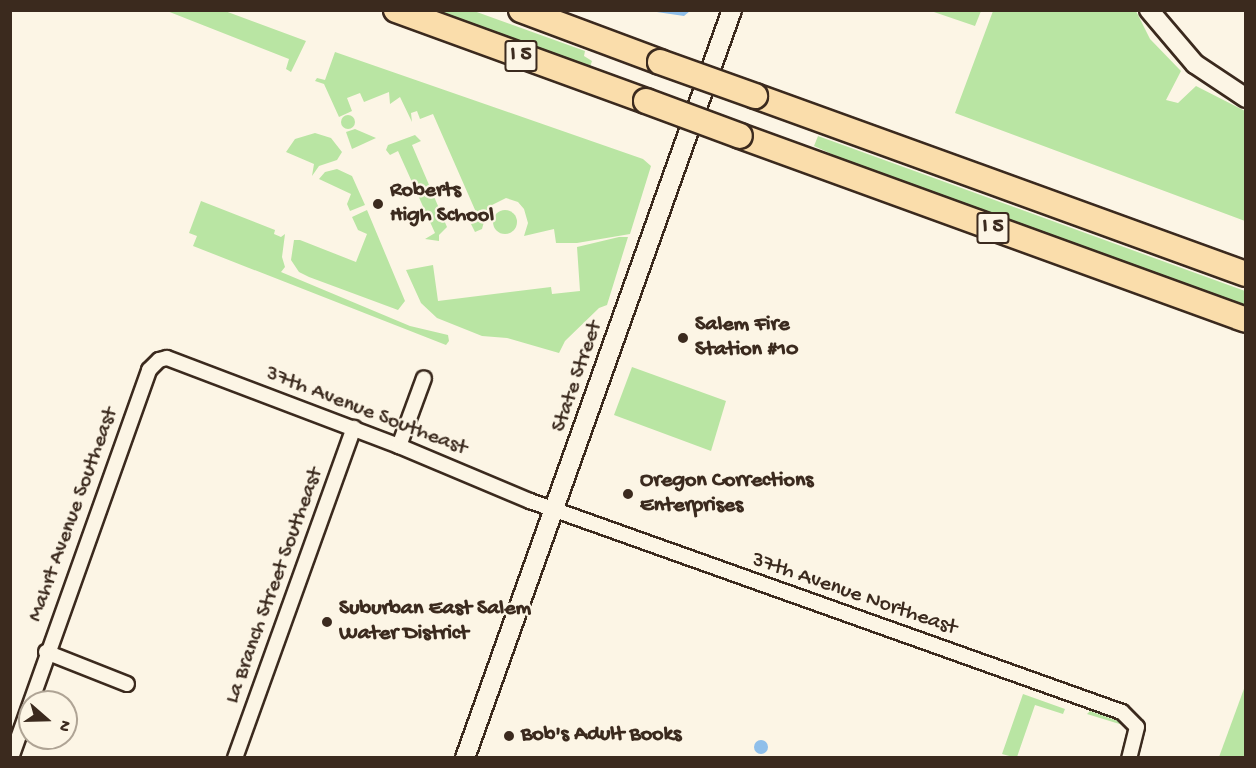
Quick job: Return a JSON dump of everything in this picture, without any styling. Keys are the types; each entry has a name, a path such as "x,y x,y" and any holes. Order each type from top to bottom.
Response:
{"highway":[{"name":"I 5","path":"396,10 1245,320"},
{"name":"I 5","path":"520,10 1245,274"}],"main road":[{"name":"State Street","path":"465,758 556,510 732,10"},
{"path":"1149,10 1195,64 1245,98"}],"street":[{"name":"37th Avenue Southeast","path":"159,360 174,360 354,428 556,510"},
{"name":"Mahrt Avenue Southeast","path":"11,758 46,652 149,370 159,360"},
{"path":"399,446 424,378"},
{"name":"La Branch Street Southeast","path":"235,758 354,428"},
{"name":"37th Avenue Northeast","path":"556,510 1122,712 1136,722 1137,732 1129,758"},
{"path":"46,652 126,684"}],"green space":[{"path":"167,11 225,11 306,41 291,72 286,69 289,59"},
{"path":"434,11 474,11 585,51 584,56 592,61 590,67"},
{"path":"931,11 981,11 975,26"},
{"path":"993,11 1136,11 1150,39 1181,71 1166,100 1178,103 1196,86 1245,111 1245,221 955,113"},
{"path":"335,52 643,159 651,166 630,234 577,243 556,243 554,229 524,236 528,223 524,209 518,202 506,198 488,207 482,229 475,232 471,224 479,219 433,114 420,119 417,111 411,113 412,122 400,97 390,104 389,92 364,102 360,93 347,98 352,111 339,117 324,84 315,81 317,78 325,80"},
{"path":"348,115 353,117 355,122 353,127 348,129 343,127 341,122 343,117"},
{"path":"355,129 376,138 352,149 346,132"},
{"path":"315,133 331,138 342,152 337,160 319,166 312,176 314,164 286,152 295,139"},
{"path":"415,135 421,141 412,145 447,227 439,235 439,241 425,239 435,233 398,151 390,155 386,150 388,145"},
{"path":"818,136 1245,291 1245,306 847,161 814,146"},
{"path":"337,169 352,176 365,205 350,211 347,204 351,194 319,179 325,172"},
{"path":"201,201 275,230 274,234 281,237 285,234 282,257 285,267 281,272 410,326 448,335 449,341 446,345 193,246 197,236 189,233"},
{"path":"367,210 405,301 398,310 309,277 299,272 291,260 294,240 300,240 356,262 367,234 358,230 352,217"},
{"path":"505,210 514,213 517,222 514,231 505,234 496,231 493,222 496,213"},
{"path":"628,237 607,305 599,308 565,341 559,353 507,338 482,336 437,318 421,303 406,270 433,265 438,301 551,287 552,294 580,291 577,247"},
{"path":"632,367 726,401 711,451 614,415"},
{"path":"1245,686 1245,757 1219,757"},
{"path":"1023,694 1065,709 1063,714 1035,705 1017,757 1013,757 1002,754"},
{"path":"1090,711 1121,722 1126,726 1087,714"}],"water":[{"path":"650,11 690,11 684,16"},
{"path":"761,740 766,742 768,747 766,752 761,754 756,752 754,747 756,742"}],"place":[{"name":"Roberts High School","path":"378,204"},
{"name":"Salem Fire Station #10","path":"683,338"},
{"name":"Oregon Corrections Enterprises","path":"628,494"},
{"name":"Suburban East Salem Water District","path":"327,622"},
{"name":"Bob's Adult Books","path":"509,736"}]}
